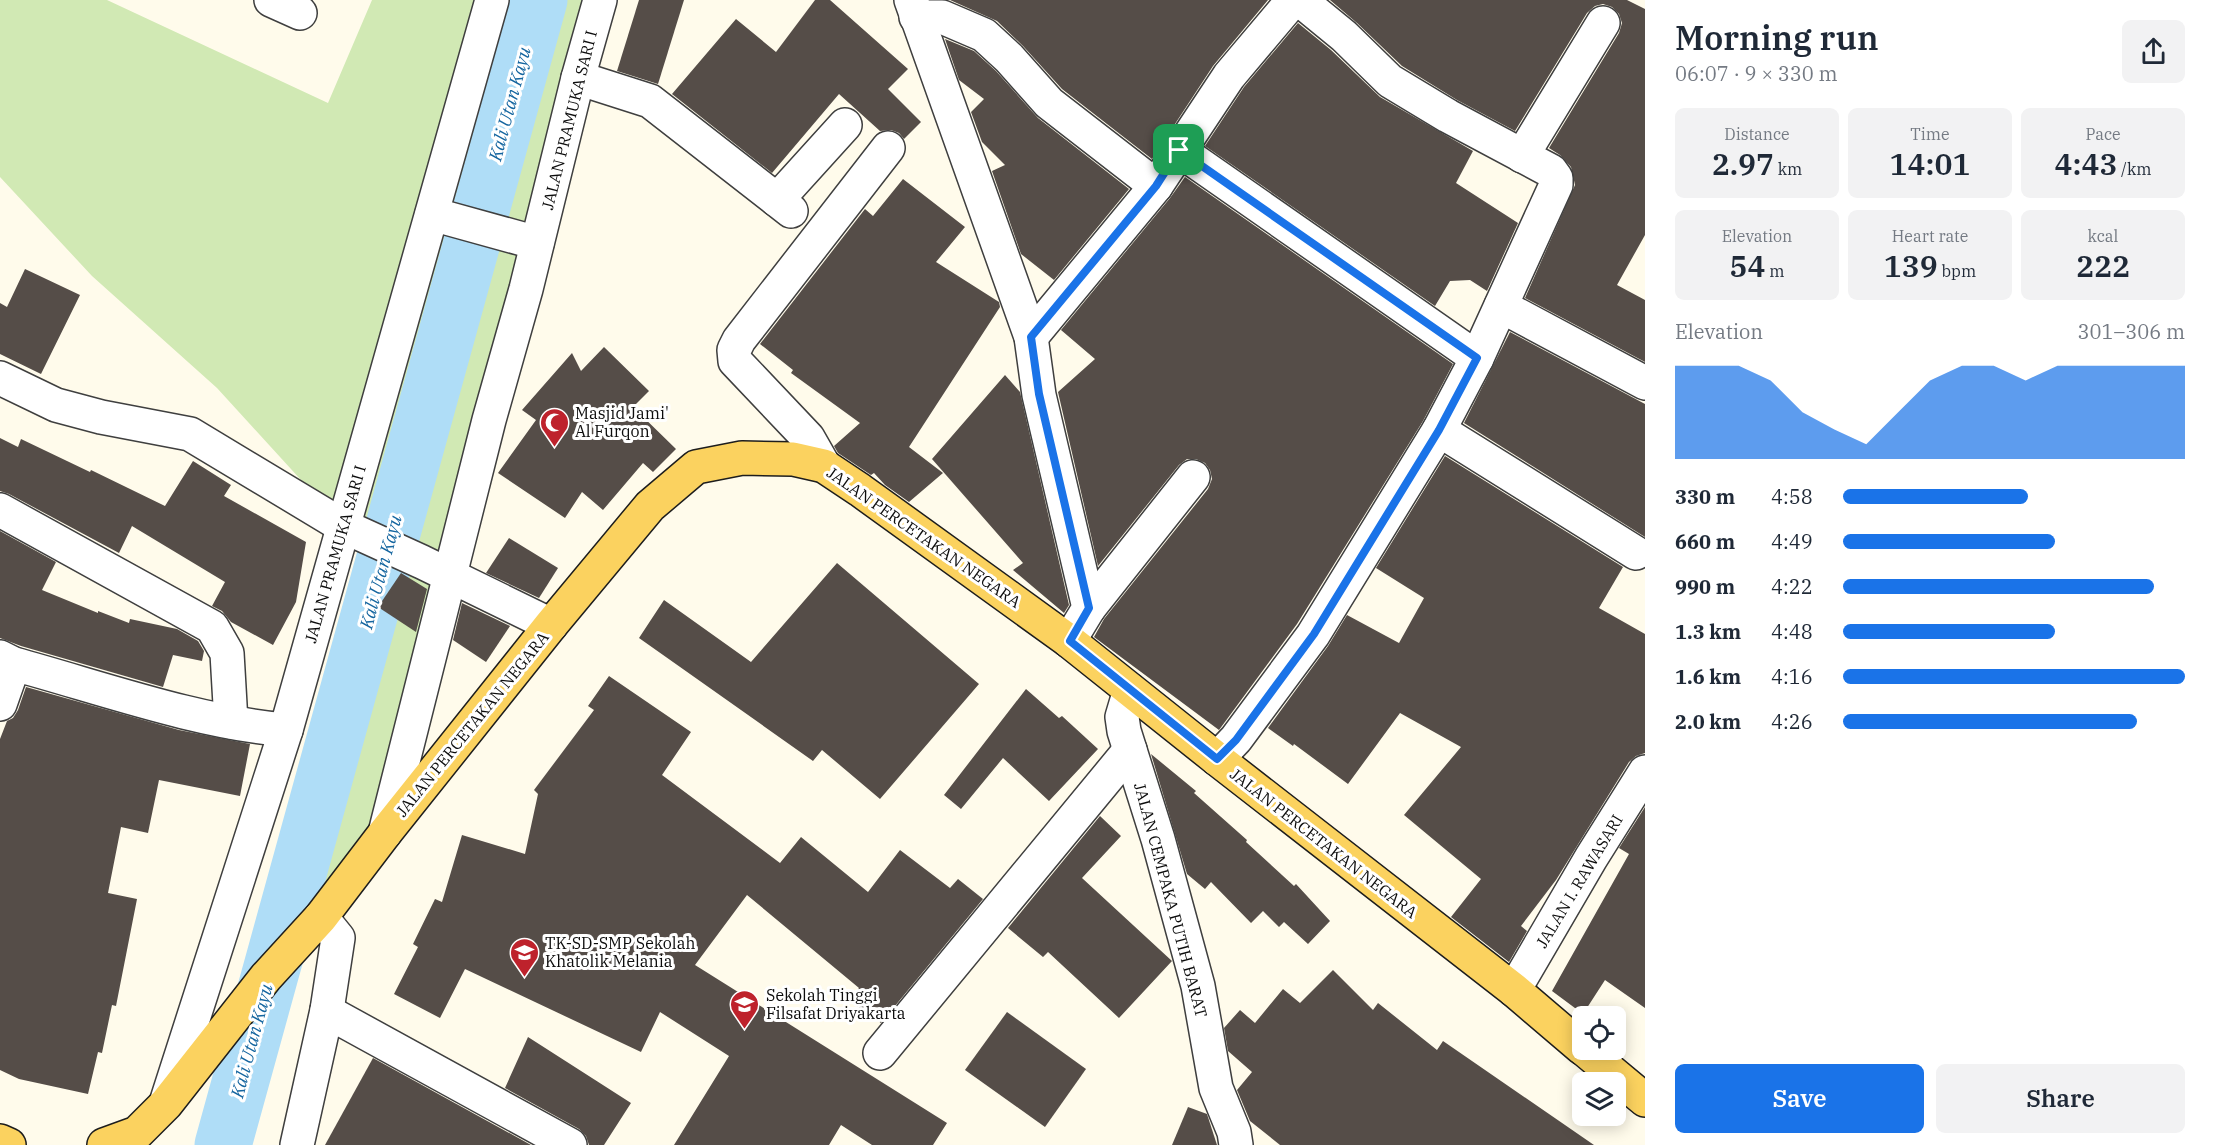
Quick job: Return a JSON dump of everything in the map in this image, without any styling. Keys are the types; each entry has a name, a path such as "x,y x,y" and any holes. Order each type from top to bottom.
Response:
{"main road":[{"name":"JALAN PERCETAKAN NEGARA","path":"104,1145 137,1133 166,1104 286,955 321,917 551,625 650,506 696,467 742,458 793,459 824,466 1070,641 1217,759 1514,990 1572,1039"},
{"name":"JALAN PERCETAKAN NEGARA","path":"1597,1060 1645,1100"},
{"path":"0,1141 9,1145"}],"street":[{"name":"JALAN PRAMUKA SARI I","path":"166,1104 351,530 438,216 492,0"},
{"name":"JALAN PRAMUKA SARI I","path":"385,833 489,420 531,242 600,0"},
{"path":"1031,337 1156,186 1229,76 1293,0"},
{"path":"1217,759 1236,740 1314,634 1439,430 1477,358 1556,185 1556,178 1551,171 1448,116 1390,81 1344,36 1300,0"},
{"path":"914,9 942,17 984,35 1010,58 1049,103 1156,186"},
{"path":"914,9 1031,337 1039,394 1089,608"},
{"path":"1522,156 1603,23"},
{"path":"578,78 650,101 784,206 845,125"},
{"path":"824,466 808,438 735,361 734,350 739,340 888,148"},
{"path":"1179,150 1477,358"},
{"path":"438,216 531,242"},
{"path":"1501,306 1645,383"},
{"path":"0,378 56,405 100,417 190,434 351,530 551,625"},
{"path":"1439,430 1642,555"},
{"path":"1070,641 1089,608 1193,477"},
{"path":"0,510 212,627 227,653 231,722"},
{"path":"0,704 7,660 186,712 231,722 286,730"},
{"name":"JALAN CEMPAKA PUTIH BARAT","path":"1130,690 1122,717 1124,730 1158,839 1198,986 1216,1088 1234,1132 1236,1145"},
{"path":"880,1053 1130,750"},
{"name":"JALAN I. RAWASARI","path":"1514,990 1591,858 1645,772"},
{"path":"297,1145 327,1010 338,938 321,917"},
{"path":"327,1010 570,1145"}],"green space":[{"path":"0,0 107,0 328,103 372,0 603,0 423,668 355,869 269,972 387,545 343,526 217,388 92,276 0,177"}],"building":[{"path":"639,0 684,0 658,84 617,71"},
{"path":"815,0 830,0 908,69 888,89 921,122 904,139 899,133 891,130 880,131 839,94 772,173 672,94 736,19 776,52"},
{"path":"950,0 1268,0 1213,66 1152,159 1062,89 997,21"},
{"path":"1330,0 1627,0 1645,9 1645,235 1617,285 1645,300 1645,362 1525,298 1575,185 1571,167 1560,155 1549,148 1619,33 1622,23 1619,14 1612,7 1603,4 1595,6 1587,13 1515,131 1457,100 1402,66"},
{"path":"1298,23 1331,50 1380,97 1473,151 1456,183 1518,223 1487,291 1470,280 1450,281 1435,306 1205,146 1244,87"},
{"path":"945,39 974,51 996,71 1038,118 1129,189 1054,280 1021,254 992,171 1005,165 982,142 971,112 984,99 959,80"},
{"path":"1185,177 1453,364 1423,421 1297,624 1219,730 1094,637 1104,619 1208,489 1212,479 1210,470 1205,463 1196,459 1187,459 1179,465 1098,566 1058,392 1095,359 1061,330"},
{"path":"903,179 965,227 936,262 999,302 1000,307 909,447 943,473 909,502 885,485 874,473 871,475 838,453 834,446 860,423 791,373 793,370 760,344 865,209 873,216"},
{"path":"25,269 80,295 41,374 0,354 0,303 7,307"},
{"path":"1510,332 1645,404 1645,537 1464,423"},
{"path":"604,347 649,391 633,407 676,449 653,472 643,463 603,510 582,492 565,518 498,473 536,420 522,410 572,353 581,371"},
{"path":"1005,375 1020,392 1069,605 1064,613 1013,570 1023,563 932,459"},
{"path":"0,438 18,447 21,439 165,506 193,461 231,485 224,496 306,542 296,602 273,645 231,622 222,611 212,606 225,582 132,526 119,553 0,491"},
{"path":"1445,456 1623,567 1599,608 1645,634 1645,753 1629,762 1556,880 1521,926 1527,931 1509,962 1451,917 1481,879 1404,815 1461,747 1400,713 1348,784 1294,744 1293,746 1268,728 1328,646 1347,615 1399,643 1424,598 1376,568"},
{"path":"0,531 56,562 42,590 129,623 130,619 177,629 198,641 204,651 202,661 173,655 163,687 0,638"},
{"path":"509,538 558,568 539,598 486,573"},
{"path":"837,563 979,684 880,799 822,750 813,761 639,638 664,600 751,662"},
{"path":"401,573 427,589 416,632 378,607"},
{"path":"462,603 510,626 486,662 453,640"},
{"path":"609,676 691,732 662,775 780,863 801,837 868,892 900,850 950,888 958,879 983,899 881,1023 850,1001 859,988 747,895 695,965 947,1123 933,1145 872,1145 841,1125 829,1145 674,1145 729,1056 660,1012 641,1052 465,969 440,1018 394,994 418,947 413,944 435,899 442,902 462,835 525,854 538,794 534,790 594,710 588,706"},
{"path":"26,687 179,730 250,744 240,796 159,780 148,833 121,827 108,893 137,899 116,1006 112,1005 102,1053 98,1052 88,1094 19,1079 0,1070 0,739 7,721 13,718 18,710"},
{"path":"1026,689 1059,718 1062,716 1098,749 1049,801 1003,758 961,809 944,795"},
{"path":"1151,754 1196,791 1194,793 1294,886 1296,884 1330,921 1308,944 1284,922 1279,927 1263,911 1251,923 1211,882 1205,889 1187,874"},
{"path":"1645,807 1645,1008 1605,980 1588,1006 1572,1006 1552,991 1629,854 1619,848"},
{"path":"1100,816 1121,836 1082,878 1172,961 1119,1018 1048,952 1043,957 1008,928"},
{"path":"1333,970 1373,1010 1378,1003 1437,1050 1443,1041 1594,1145 1280,1145 1250,1121 1237,1090 1252,1072 1228,1051 1224,1028 1240,1010 1255,1023 1283,989 1300,1003"},
{"path":"1007,1012 1086,1069 1045,1127 965,1070"},
{"path":"528,1037 631,1103 604,1145 589,1145 586,1136 579,1129 505,1088"},
{"path":"373,1058 531,1145 325,1145"},
{"path":"1188,1107 1207,1114 1217,1145 1172,1145"}],"waterway":[{"name":"Kali Utan Kayu","path":"223,1145 539,0"}],"place":[{"name":"Masjid Jami' Al Furqon","path":"554,448"},
{"name":"TK-SD-SMP Sekolah Khatolik Melania","path":"524,978"},
{"name":"Sekolah Tinggi Filsafat Driyakarta","path":"745,1030"}],"route":[{"path":"1179,150 1477,358 1439,430 1314,634 1236,740 1217,759 1070,641 1089,608 1039,394 1031,337 1156,186 1179,150"}]}
